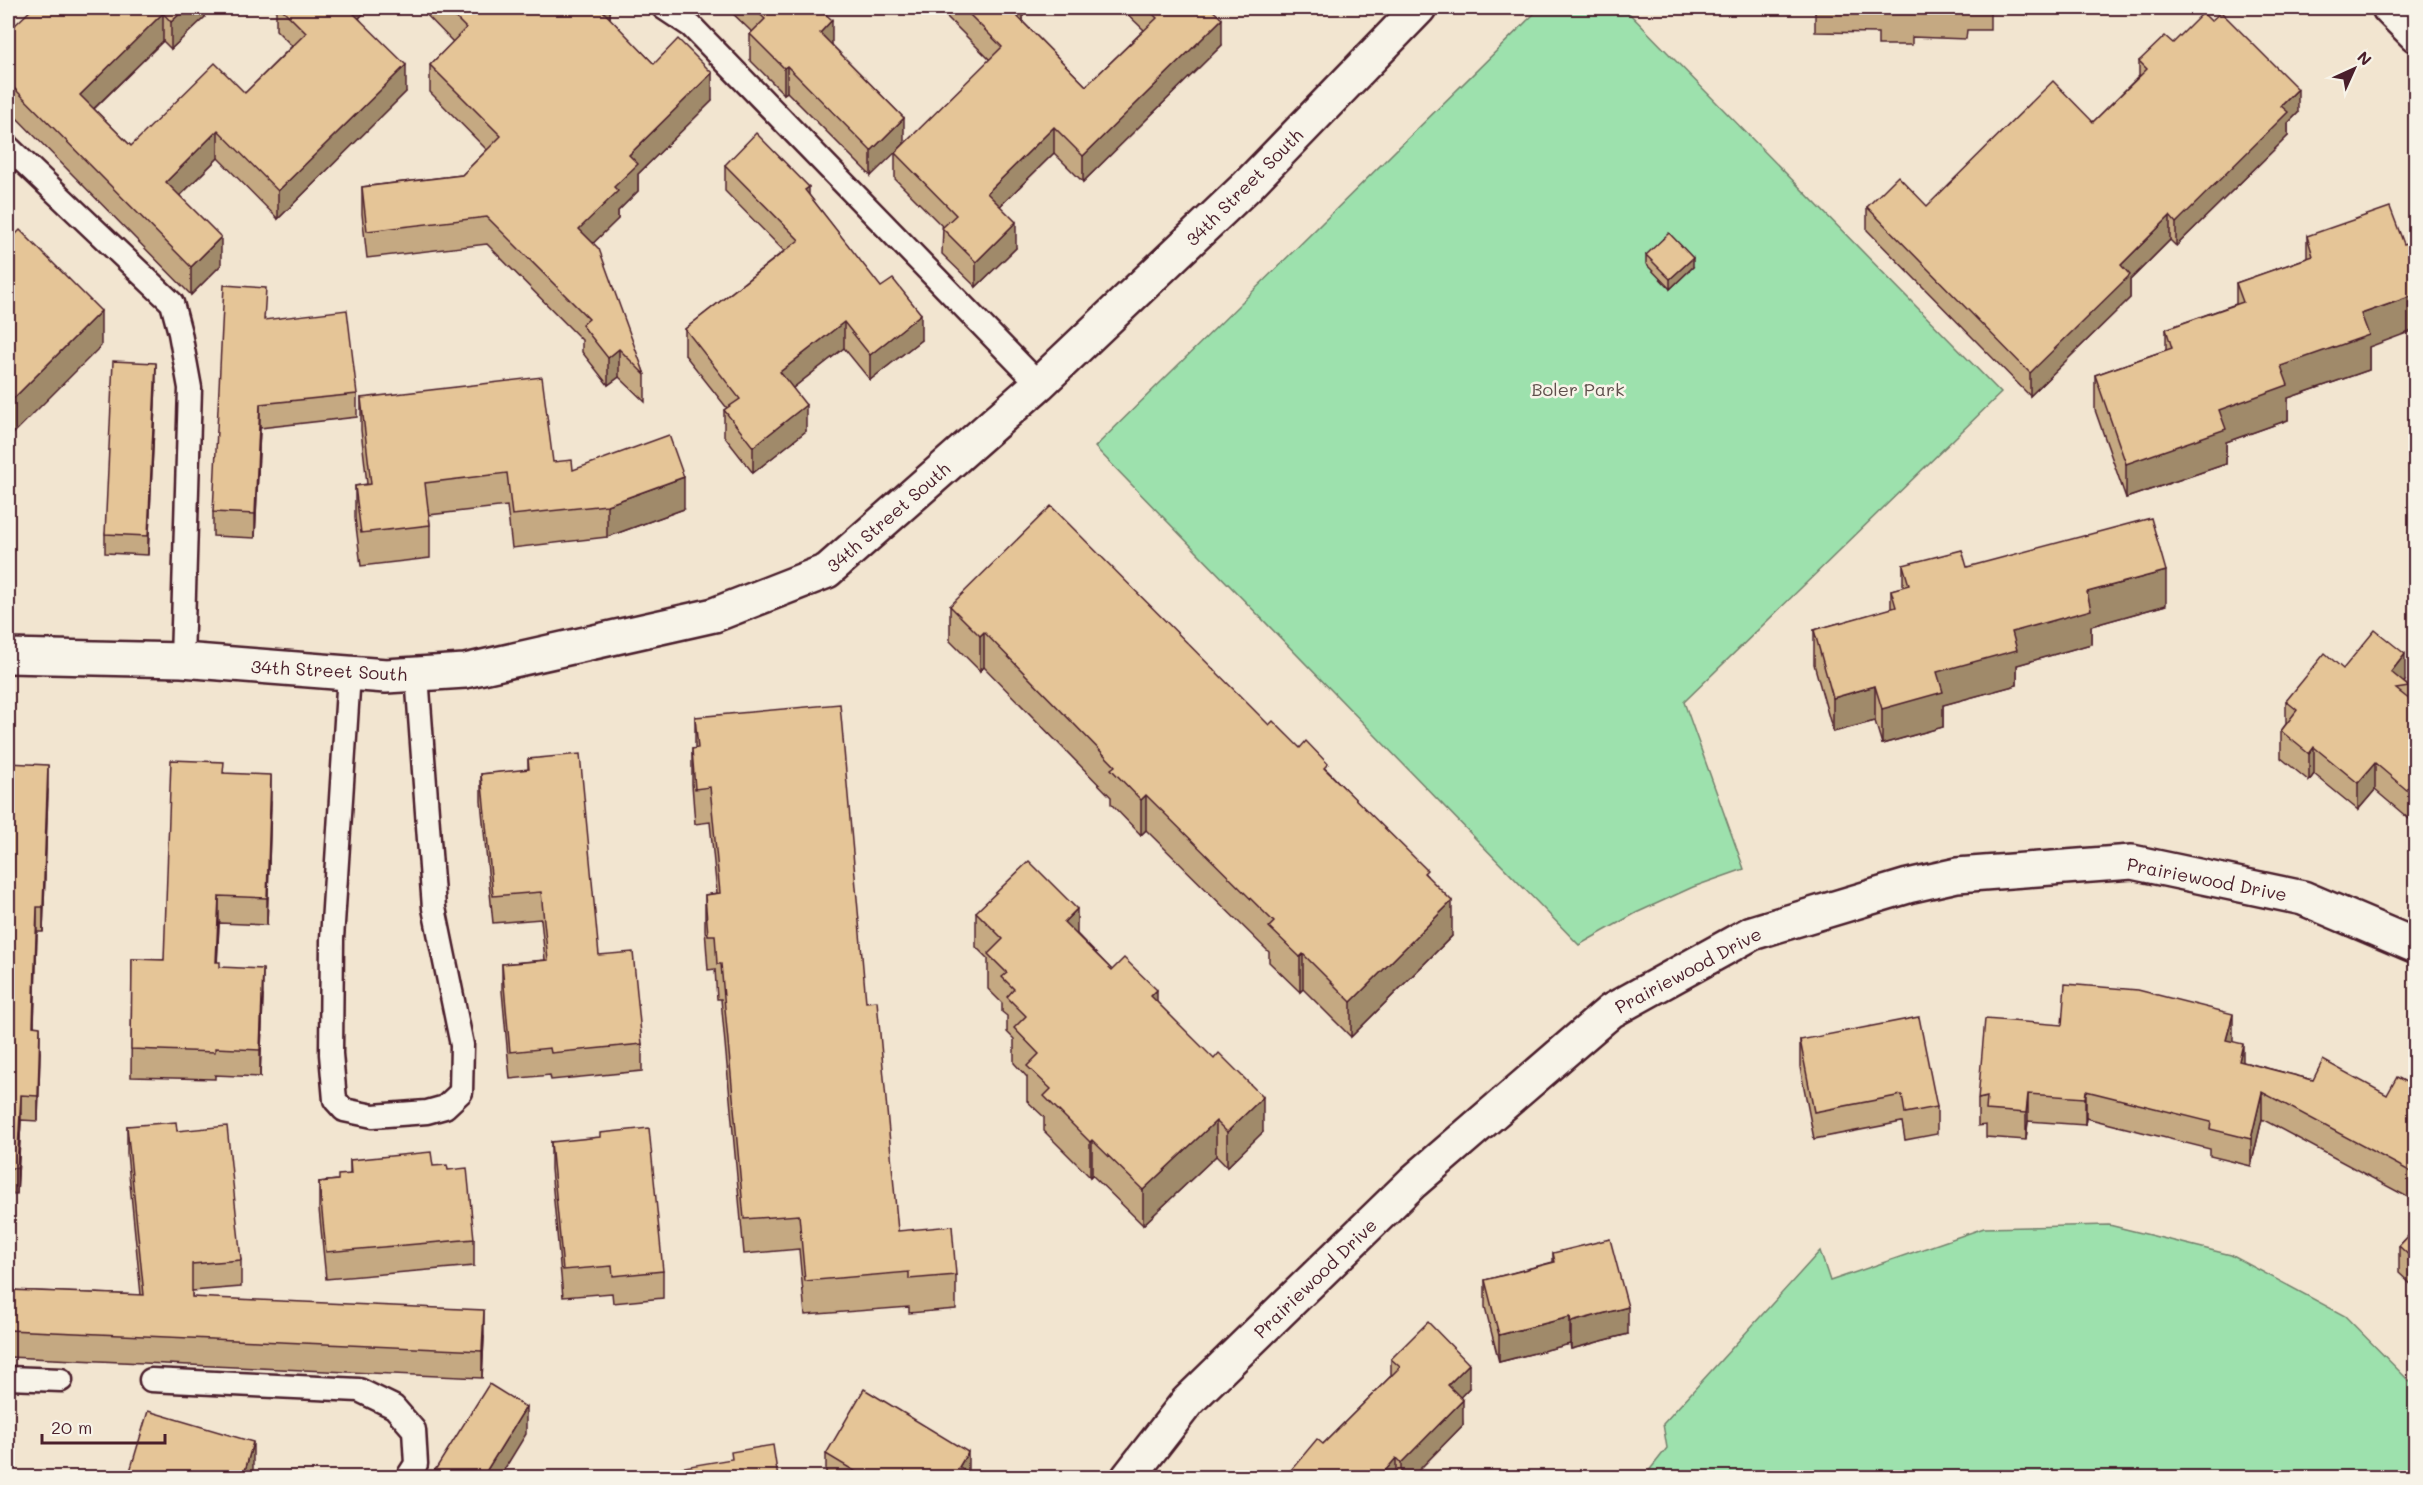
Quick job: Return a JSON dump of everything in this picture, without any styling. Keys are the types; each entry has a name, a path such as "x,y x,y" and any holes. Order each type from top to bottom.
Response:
{"street":[{"name":"34th Street South","path":"8,656 182,660 386,676 465,671 714,615 827,571 1039,384 1247,186 1419,8"},
{"path":"2389,8 2415,35"},
{"name":"Prairiewood Drive","path":"1128,1478 1188,1401 1413,1182 1611,1011 1752,933 1908,886 1957,875 2132,862 2303,898 2415,946"}],"lane":[{"path":"664,8 691,26 1039,384"},
{"path":"8,147 172,303 190,388 182,660"},
{"path":"349,674 332,939 331,1054 335,1100 344,1110 373,1116 427,1112 444,1107 461,1092 462,1045 434,908 417,675"},
{"path":"8,1378 61,1380"},
{"path":"151,1380 359,1390 394,1407 414,1430 416,1464 407,1478"}],"green space":[{"name":"Boler Park","path":"1540,8 1624,8 2001,393 1684,702 1744,869 1693,887 1636,913 1579,945 1095,447"},
{"path":"2109,1225 2231,1255 2345,1316 2415,1387 2415,1477 1644,1477 1667,1448 1663,1424 1820,1251 1830,1281 1984,1228"}],"building":[{"path":"33,8 186,8 171,22 163,13 80,95 131,146 215,63 245,93 306,33 281,8 348,8 406,65 278,191 218,130 166,182 221,237 191,267 8,82 8,22 13,27"},
{"path":"446,8 600,8 654,64 678,39 712,73 629,155 638,164 614,187 618,191 579,229 599,249 645,375 619,349 608,358 582,325 589,319 487,217 367,231 362,187 462,175 501,136 430,65 466,28"},
{"path":"753,8 819,8 832,20 820,33 904,118 871,151 787,66 784,68 750,34 765,19"},
{"path":"963,8 1018,8 1013,12 1086,86 1157,18 1147,8 1210,8 1222,19 1083,156 1054,127 987,193 1016,222 976,262 942,228 956,215 895,153 1002,47"},
{"path":"1878,8 1912,8 1912,11 1878,10"},
{"path":"2221,12 2298,89 2281,106 2288,112 2176,223 2170,216 2121,265 2130,275 2030,373 1867,207 1898,176 1927,206 2053,81 2093,122 2147,69 2139,61 2165,36 2173,43 2203,13 2211,21"},
{"path":"756,133 809,187 805,190 881,287 893,279 921,314 870,355 844,322 780,372 806,405 753,447 724,410 740,399 685,329 799,240 725,165"},
{"path":"2390,207 2404,244 2415,240 2415,295 2361,314 2369,335 2281,366 2288,385 2219,410 2226,429 2126,464 2095,375 2172,348 2166,329 2243,302 2236,283 2313,256 2307,236"},
{"path":"20,230 101,311 8,404 8,242"},
{"path":"1669,233 1693,258 1670,279 1646,255"},
{"path":"224,285 266,288 264,320 347,310 357,394 260,404 255,514 213,512"},
{"path":"113,361 156,363 148,536 105,534"},
{"path":"542,377 553,462 572,460 573,470 669,435 684,477 607,505 512,515 507,473 425,483 430,525 361,533 355,486 371,484 361,398"},
{"path":"1051,506 1269,725 1273,721 1300,748 1306,741 1328,764 1324,768 1427,870 1424,873 1452,901 1351,1002 1303,954 1300,957 1269,927 1274,922 1146,795 1141,800 1111,769 1115,766 984,632 980,636 950,606"},
{"path":"2151,518 2166,571 2087,592 2091,610 2012,632 2017,650 1937,672 1943,692 1882,709 1875,686 1833,698 1814,630 1896,607 1891,590 1909,585 1903,565 1962,550 1967,567"},
{"path":"2375,630 2405,654 2391,672 2409,687 2396,689 2415,704 2415,797 2375,763 2358,783 2314,747 2309,754 2281,731 2297,710 2286,701 2325,653 2343,669"},
{"path":"840,704 866,1002 877,1001 898,1231 952,1226 956,1275 909,1279 909,1272 805,1281 799,1215 744,1219 721,964 717,964 715,935 708,935 705,895 720,893 710,787 695,789 692,749 698,748 695,717"},
{"path":"580,754 599,955 633,952 642,1044 551,1053 550,1048 510,1052 502,964 548,960 541,892 493,896 481,774 529,769 528,759"},
{"path":"171,760 224,762 223,773 271,775 267,898 219,896 216,962 220,962 220,967 263,969 260,1050 215,1048 215,1052 131,1049 132,959 164,960"},
{"path":"8,763 48,765 43,907 37,907 33,1026 40,1027 38,1096 21,1095 17,1168 8,1168"},
{"path":"1029,861 1077,909 1064,922 1112,970 1124,958 1157,990 1151,996 1214,1059 1219,1053 1263,1097 1227,1132 1216,1121 1143,1190 1044,1096 1051,1089 1027,1066 1039,1054 1014,1028 1026,1016 1007,997 1014,989 1002,977 1007,973 988,954 1003,939 976,912"},
{"path":"2065,984 2138,990 2233,1014 2226,1040 2243,1044 2239,1061 2313,1080 2323,1060 2387,1095 2397,1077 2415,1087 2415,1174 2262,1092 2251,1139 2210,1129 2211,1122 2086,1091 2085,1098 2028,1094 2026,1113 1986,1110 1987,1097 1978,1099 1985,1019 2062,1025"},
{"path":"1919,1017 1937,1107 1905,1113 1902,1095 1814,1112 1800,1040"},
{"path":"176,1122 177,1131 227,1126 241,1260 192,1264 192,1297 484,1310 482,1351 8,1330 8,1290 144,1295 127,1126"},
{"path":"649,1128 663,1271 613,1276 612,1266 563,1270 551,1142 600,1137 600,1133"},
{"path":"431,1152 433,1166 447,1165 448,1170 467,1168 474,1239 326,1252 319,1182 338,1180 338,1175 351,1174 350,1160"},
{"path":"2415,1229 2415,1261 2399,1246"},
{"path":"1610,1239 1628,1307 1571,1322 1570,1317 1499,1335 1485,1280 1555,1262 1553,1253"},
{"path":"1428,1322 1469,1364 1448,1385 1463,1400 1401,1463 1396,1458 1379,1478 1289,1478 1294,1472 1291,1470 1317,1439 1323,1444 1400,1367 1391,1359"},
{"path":"489,1384 526,1407 482,1478 430,1478"},
{"path":"864,1389 968,1452 959,1467 977,1478 866,1478 826,1454"},
{"path":"148,1411 253,1442 243,1478 128,1478"},
{"path":"773,1445 778,1478 674,1478 672,1469 732,1459 731,1452"}]}
